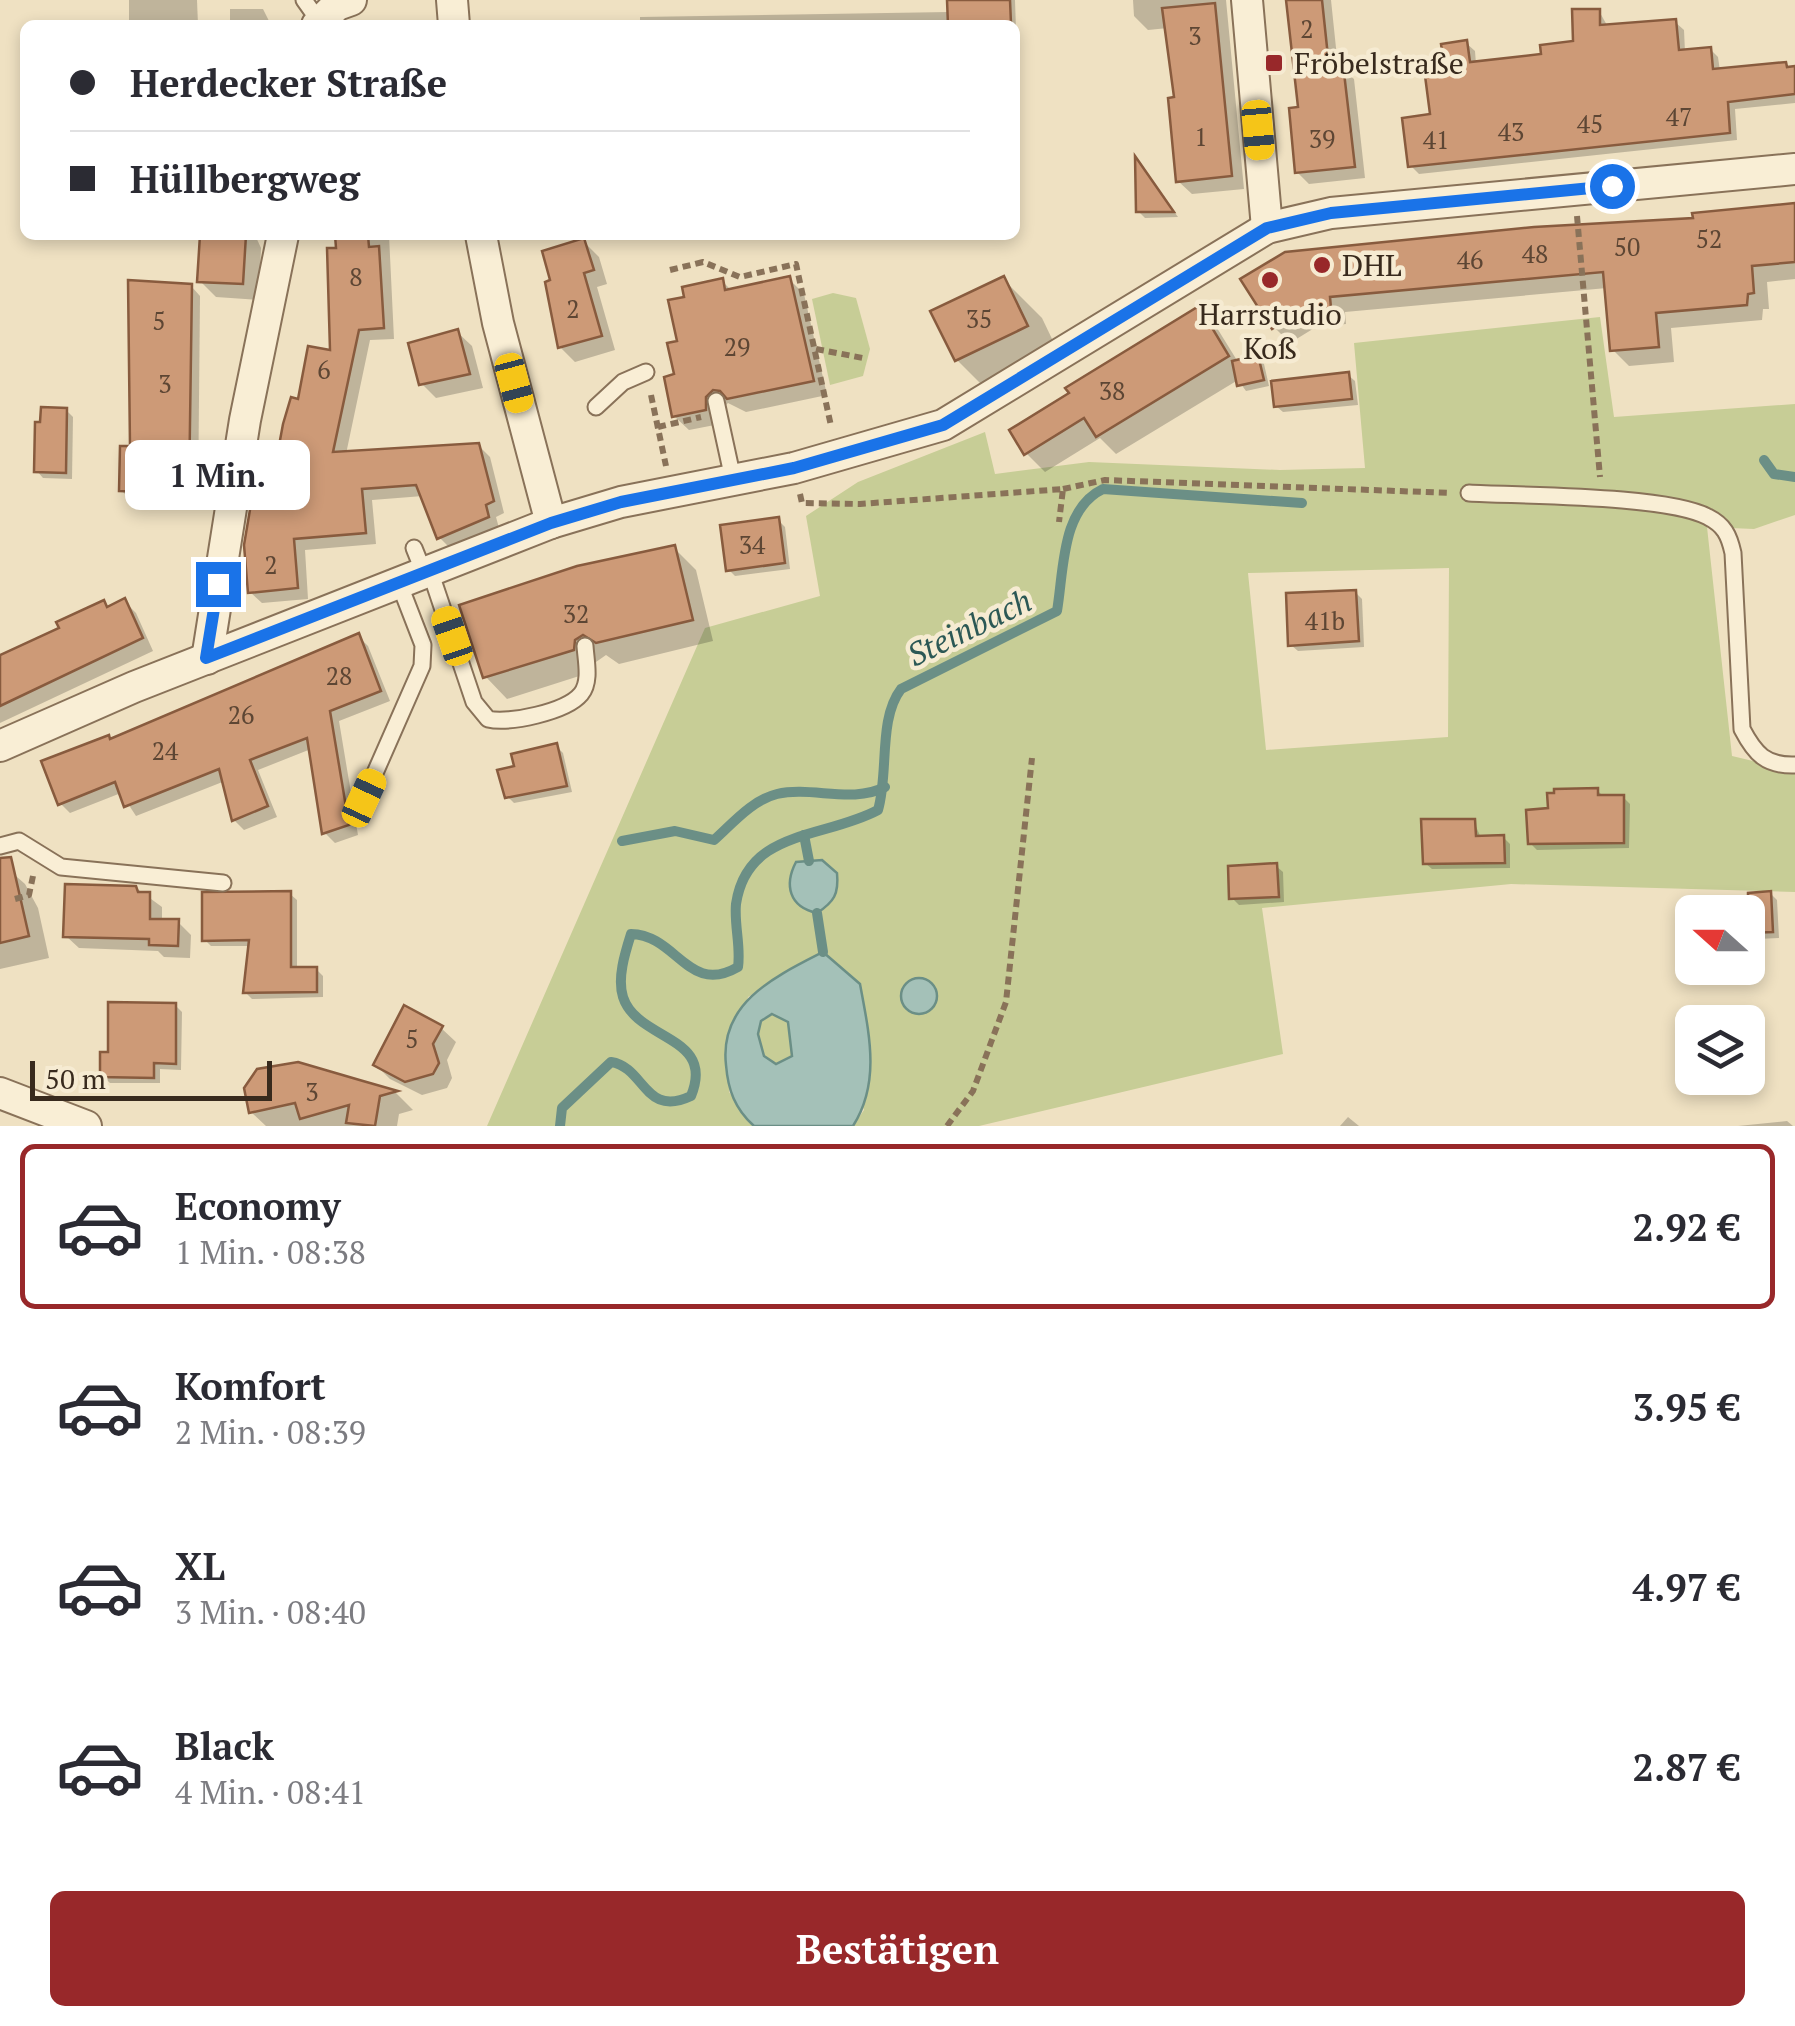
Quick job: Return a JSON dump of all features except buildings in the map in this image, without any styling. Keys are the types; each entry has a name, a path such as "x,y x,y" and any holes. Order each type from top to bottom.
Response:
{"street":[{"path":"313,15 350,0"},
{"path":"1247,0 1267,228"},
{"path":"0,746 417,569 551,523 672,491 794,468 943,425 992,399 1267,228 1331,213 1795,168"},
{"path":"206,658 245,420 281,240"},
{"path":"482,240 498,322 536,441 551,523"},
{"path":"0,1093 86,1126"}],"lane":[{"path":"596,407 623,382 646,372"},
{"path":"718,407 733,479"},
{"path":"1469,493 1602,500 1704,514 1730,536 1742,729 1754,752 1775,766 1795,765"},
{"path":"417,569 474,702 488,719 504,720 565,705 580,695 587,674 584,646"},
{"path":"364,798 422,666 417,569"},
{"path":"4,841 18,842 61,867 222,883"}],"path":[{"path":"1575,190 1602,500"},
{"path":"670,270 703,262 740,277 796,264 838,456"},
{"path":"815,349 863,358"},
{"path":"646,372 672,491"},
{"path":"658,426 718,407"},
{"path":"794,468 802,503 860,504 1063,488 1105,480 1469,493"},
{"path":"1059,522 1063,488"},
{"path":"947,1126 973,1091 1006,1002 1032,758"},
{"path":"15,898 29,895 33,876"}],"green space":[{"path":"833,293 856,298 870,349 863,376 830,385 812,299"},
{"path":"1600,317 1614,417 1795,404 1795,515 1754,529 1707,527 1732,756 1795,771 1795,892 1511,884 1262,908 1283,1054 979,1126 853,1126 864,1110 807,960 748,997 729,1092 754,1126 487,1126 705,628 820,596 806,516 858,482 985,432 995,474 1089,462 1280,470 1365,468 1354,343","holes":["1449,568 1448,737 1266,750 1248,573"]},
{"path":"772,1014 788,1022 792,1056 776,1064 764,1056 758,1034 761,1020"}],"water":[{"path":"822,860 837,873 837,887 831,901 817,913 795,900 790,879 796,862"},
{"path":"823,952 860,984 870,1057 862,1109 853,1126 754,1126 737,1106 729,1083 726,1043 731,1025 754,995","holes":["772,1014 788,1022 792,1056 776,1064 764,1056 758,1034 761,1021"]},
{"path":"919,978 932,983 937,996 932,1009 919,1014 906,1009 901,996 906,983"}],"waterway":[{"path":"1764,460 1774,474 1795,477"},
{"name":"Steinbach","path":"560,1126 562,1108 611,1062 622,1066 663,1101 691,1096 696,1076 693,1061 684,1049 643,1022 623,997 621,974 631,934 660,944 694,970 721,974 738,967 736,904 743,880 755,862 791,840 878,810 889,715 901,689 1057,611 1067,542 1079,511 1089,498 1103,489 1302,503"},
{"path":"622,841 675,831 714,840 751,807 777,794 846,795 885,787"},
{"path":"804,835 809,861"},
{"path":"817,913 823,952"}],"place":[{"name":"Fröbelstraße","path":"1274,63"},
{"name":"DHL","path":"1322,265"},
{"name":"Harrstudio Koß","path":"1270,280"}],"route":[{"path":"218,584 206,658 551,523 621,502 794,468 943,425 992,399 1106,324 1267,228 1331,213 1612,186"}]}
